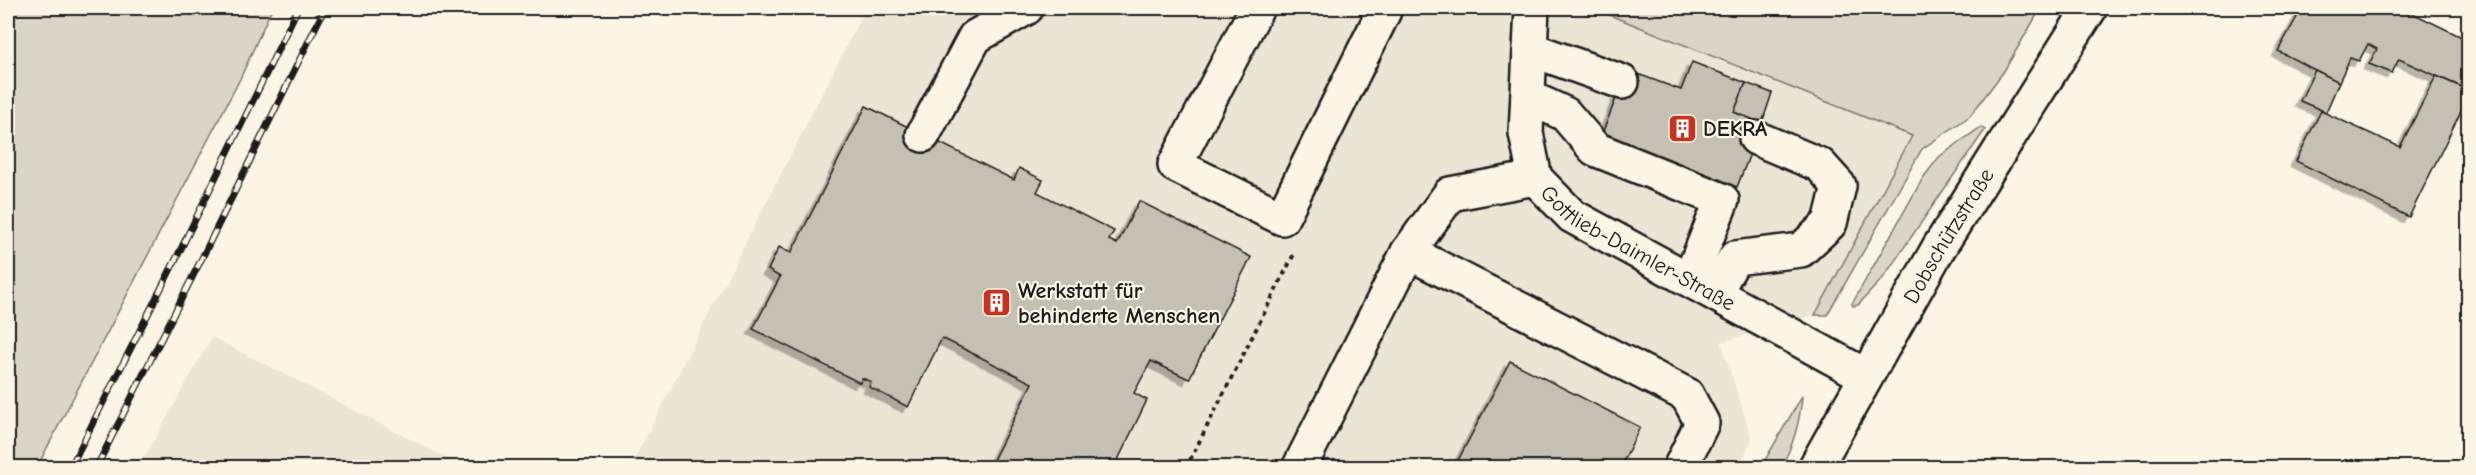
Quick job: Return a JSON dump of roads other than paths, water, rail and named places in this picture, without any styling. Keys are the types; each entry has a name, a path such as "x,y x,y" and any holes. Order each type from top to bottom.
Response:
{"street":[{"path":"923,135 975,37 1026,8"},
{"path":"1257,8 1175,165 1282,218 1384,11 1377,8"},
{"name":"Gottlieb-Daimler-Straße","path":"1532,8 1526,133 1535,178 1572,216 1866,376"},
{"name":"Dobschützstraße","path":"1815,468 1938,249 2090,8"},
{"path":"1530,49 1622,82"},
{"path":"1528,97 1565,114 1595,149 1722,200 1703,286"},
{"path":"1703,286 1735,258 1801,250 1830,223 1839,186 1827,172 1820,165 1756,138"},
{"path":"1299,468 1408,252 1450,194 1535,178"},
{"path":"1408,252 1687,395 1702,423 1680,468"}],"railway":[{"path":"70,468 177,257 298,8"},
{"path":"96,468 325,8"}],"place":[{"name":"DEKRA","path":"1682,128"},
{"name":"Werkstatt für behinderte Menschen","path":"997,303"}]}
